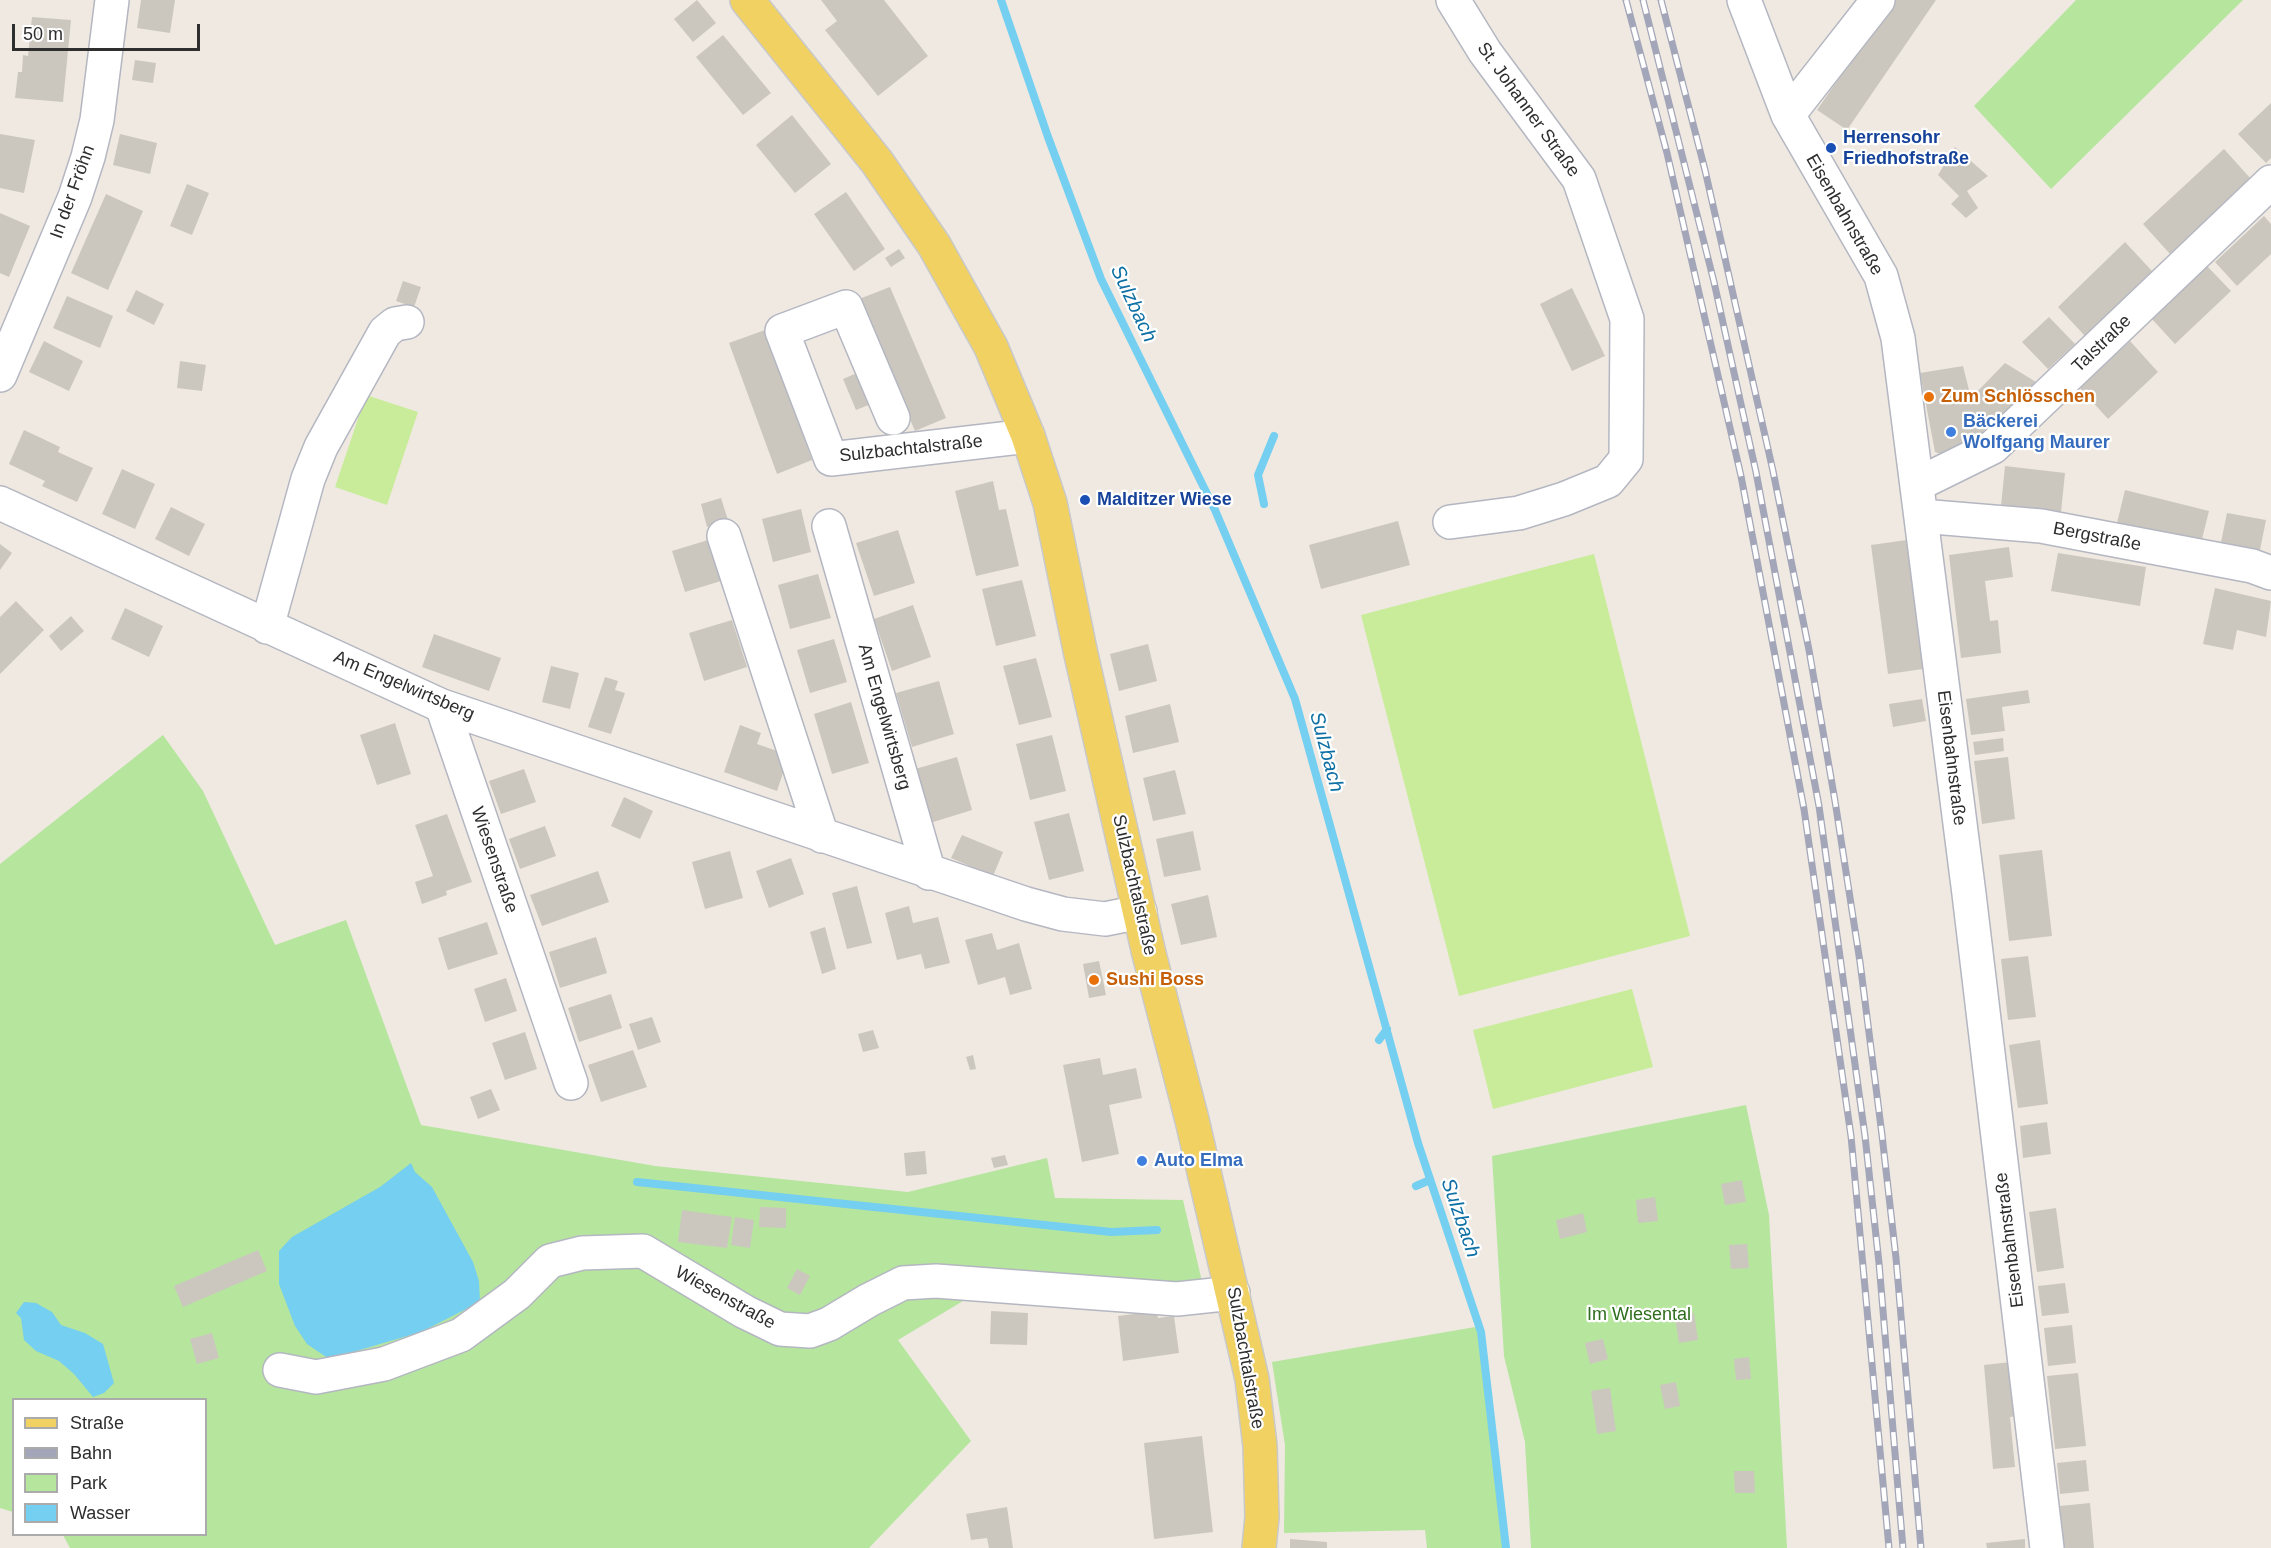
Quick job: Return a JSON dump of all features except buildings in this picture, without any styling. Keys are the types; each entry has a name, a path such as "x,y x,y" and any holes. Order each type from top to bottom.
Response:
{"main road":[{"name":"Sulzbachtalstraße","path":"747,0 877,162 924,231 991,347 1028,436 1050,503 1082,660 1140,912 1252,1379 1260,1446 1262,1516 1259,1548"}],"street":[{"name":"In der Fröhn","path":"0,375 75,197 88,157 97,120 112,0"},
{"name":"St. Johanner Straße","path":"1450,522 1519,513 1564,499 1608,481 1626,459 1627,319 1579,179 1485,52 1453,0"},
{"name":"Eisenbahnstraße","path":"1744,0 1788,115 1881,276 1898,339 1918,484 2047,1548"},
{"path":"1788,115 1878,0"},
{"name":"Talstraße","path":"1918,484 1994,447 2271,182"},
{"name":"Sulzbachtalstraße","path":"893,418 846,307 782,332 831,459 1028,436"},
{"path":"267,627 308,479 321,447 385,332 395,324 407,322"},
{"name":"Am Engelwirtsberg","path":"0,503 442,706 929,873 1063,914 1105,919 1140,912"},
{"name":"Bergstraße","path":"1921,516 2041,526 2252,566 2271,573"},
{"name":"Am Engelwirtsberg","path":"829,525 929,873"},
{"path":"724,536 822,836"},
{"name":"Wiesenstraße","path":"442,706 571,1083"},
{"name":"Wiesenstraße","path":"280,1370 316,1377 384,1364 461,1335 517,1294 550,1261 582,1253 644,1251 745,1312 780,1329 810,1331 829,1324 869,1299 903,1283 936,1281 1177,1299 1233,1293"}],"green space":[{"path":"2076,0 2243,0 2051,189 1974,106"},
{"path":"366,395 418,412 387,505 335,487"},
{"path":"1594,554 1690,936 1459,996 1361,615"},
{"path":"163,735 203,791 275,945 346,920 421,1125 655,1166 908,1192 1047,1158 1055,1198 1183,1200 1203,1286 968,1298 898,1340 971,1441 869,1548 70,1548 64,1536 207,1536 207,1398 12,1398 12,1512 0,1508 0,864"},
{"path":"1632,989 1653,1067 1493,1109 1473,1030"},
{"name":"Im Wiesental","path":"1746,1105 1769,1215 1787,1548 1531,1548 1525,1442 1504,1356 1492,1156"},
{"path":"1481,1326 1503,1548 1427,1548 1425,1530 1284,1533 1285,1445 1272,1362"}],"water":[{"path":"411,1163 415,1172 432,1187 473,1262 479,1281 480,1302 421,1332 329,1359 307,1344 295,1326 279,1284 279,1251 292,1237 380,1187"},
{"path":"24,1302 36,1303 52,1312 61,1325 85,1333 103,1344 114,1383 104,1393 93,1397 74,1374 59,1361 36,1351 24,1340 21,1318 16,1313"}],"waterway":[{"name":"Sulzbach","path":"1001,0 1048,137 1101,279 1215,510 1295,699 1418,1143 1481,1332 1506,1548"},
{"path":"1264,504 1258,475 1274,436"},
{"path":"1379,1040 1387,1029"},
{"path":"1416,1186 1430,1180"},
{"path":"637,1182 1111,1232 1157,1230"}],"railway":[{"path":"1626,0 1667,153 1741,476 1804,809 1851,1136 1889,1548"},
{"path":"1643,0 1714,282 1756,472 1819,806 1865,1136 1879,1263 1903,1548"},
{"path":"1661,0 1705,170 1773,471 1809,650 1835,801 1860,962 1882,1135 1896,1258 1921,1548"}],"place":[{"name":"Herrensohr Friedhofstraße","path":"1831,148"},
{"name":"Zum Schlösschen","path":"1929,397"},
{"name":"Bäckerei Wolfgang Maurer","path":"1951,432"},
{"name":"Malditzer Wiese","path":"1085,500"},
{"name":"Sushi Boss","path":"1094,980"},
{"name":"Auto Elma","path":"1142,1161"}]}
